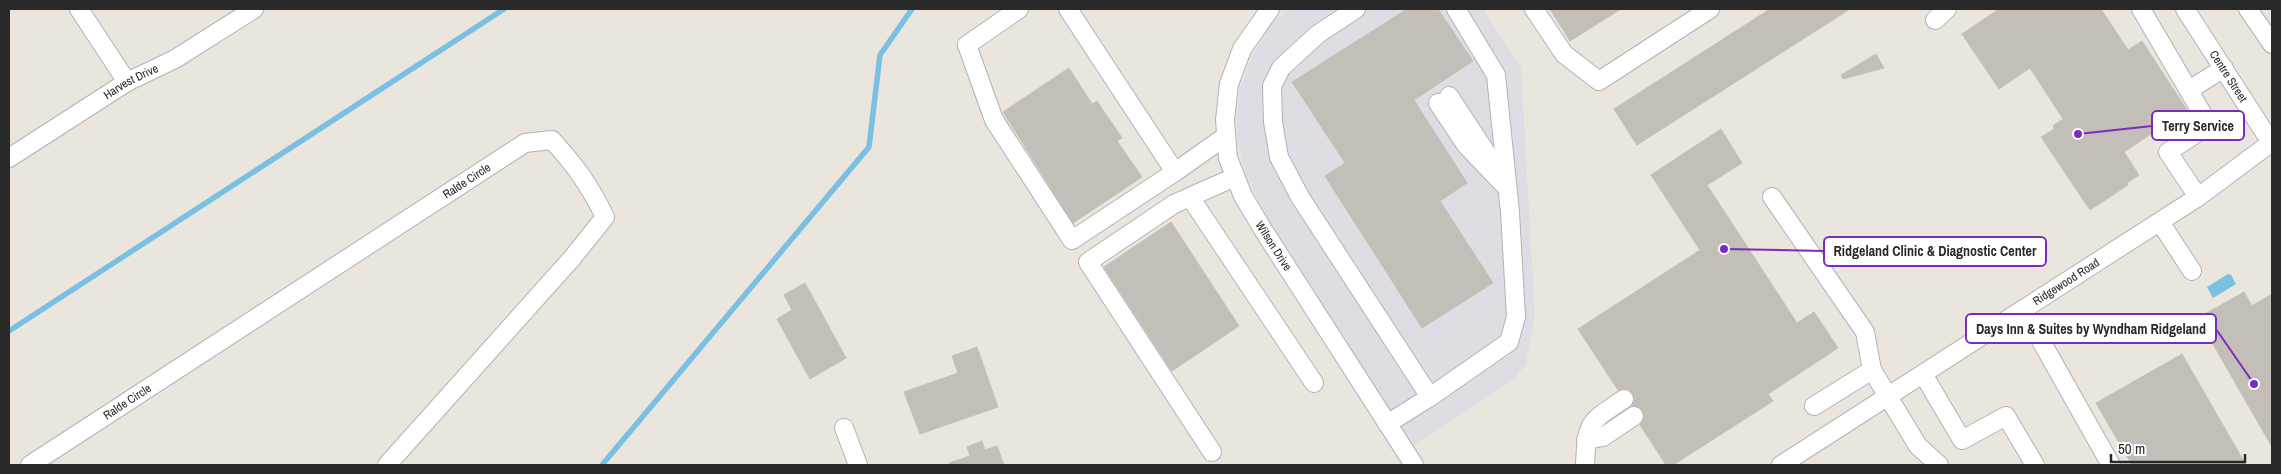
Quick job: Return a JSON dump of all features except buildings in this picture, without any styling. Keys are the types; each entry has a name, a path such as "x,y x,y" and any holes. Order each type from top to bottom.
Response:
{"street":[{"path":"80,9 127,82"},
{"name":"Harvest Drive","path":"9,158 127,82 175,59 254,9"},
{"path":"1019,9 967,45 994,120 1072,240 1226,136"},
{"path":"1068,9 1175,172"},
{"path":"1356,9 1318,34 1281,68 1272,86 1273,122 1279,157 1300,197 1430,397"},
{"path":"1387,424 1430,397 1509,342 1516,317 1507,188 1496,75 1456,9"},
{"path":"1534,9 1564,54 1599,80 1710,9"},
{"path":"2130,9 2133,14 2142,9 2209,125 2168,152 2198,197"},
{"name":"Centre Street","path":"2185,9 2272,143"},
{"path":"2248,9 2272,44"},
{"name":"Wilson Drive","path":"1267,10 1242,49 1229,84 1225,120 1228,158 1243,196 1262,228 1414,465"},
{"path":"2189,90 2224,68"},
{"path":"1444,99 1507,188"},
{"name":"Ralde Circle","path":"30,465 525,143 552,140 590,186 605,217 573,257 387,465"},
{"name":"Ridgewood Road","path":"1781,465 2160,222 2272,143"},
{"path":"1212,452 1088,262 1174,204 1235,177"},
{"path":"1772,197 1865,332 1872,370 1918,446 1939,465"},
{"path":"1190,198 1314,383"},
{"path":"2160,222 2192,272"},
{"path":"2023,309 2111,465"},
{"path":"1814,406 1872,370"},
{"path":"1923,374 1962,440 2006,416 2034,465"},
{"path":"1585,465 1586,440 1592,420 1629,408"},
{"path":"844,428 858,465"}],"shaded area":[{"path":"1289,9 1483,9 1521,68 1535,314 1526,364 1513,380 1413,445 1268,219 1245,173 1238,143 1237,115 1240,87 1253,55 1271,24"}],"water":[{"path":"2228,274 2231,275 2236,284 2213,298 2207,287"}],"waterway":[{"path":"9,331 504,9"},
{"path":"602,465 869,147 880,55 912,9"}],"place":[{"name":"Terry Service","path":"2078,134"},
{"name":"Ridgeland Clinic & Diagnostic Center","path":"1724,249"},
{"name":"Days Inn & Suites by Wyndham Ridgeland","path":"2254,384"}]}
